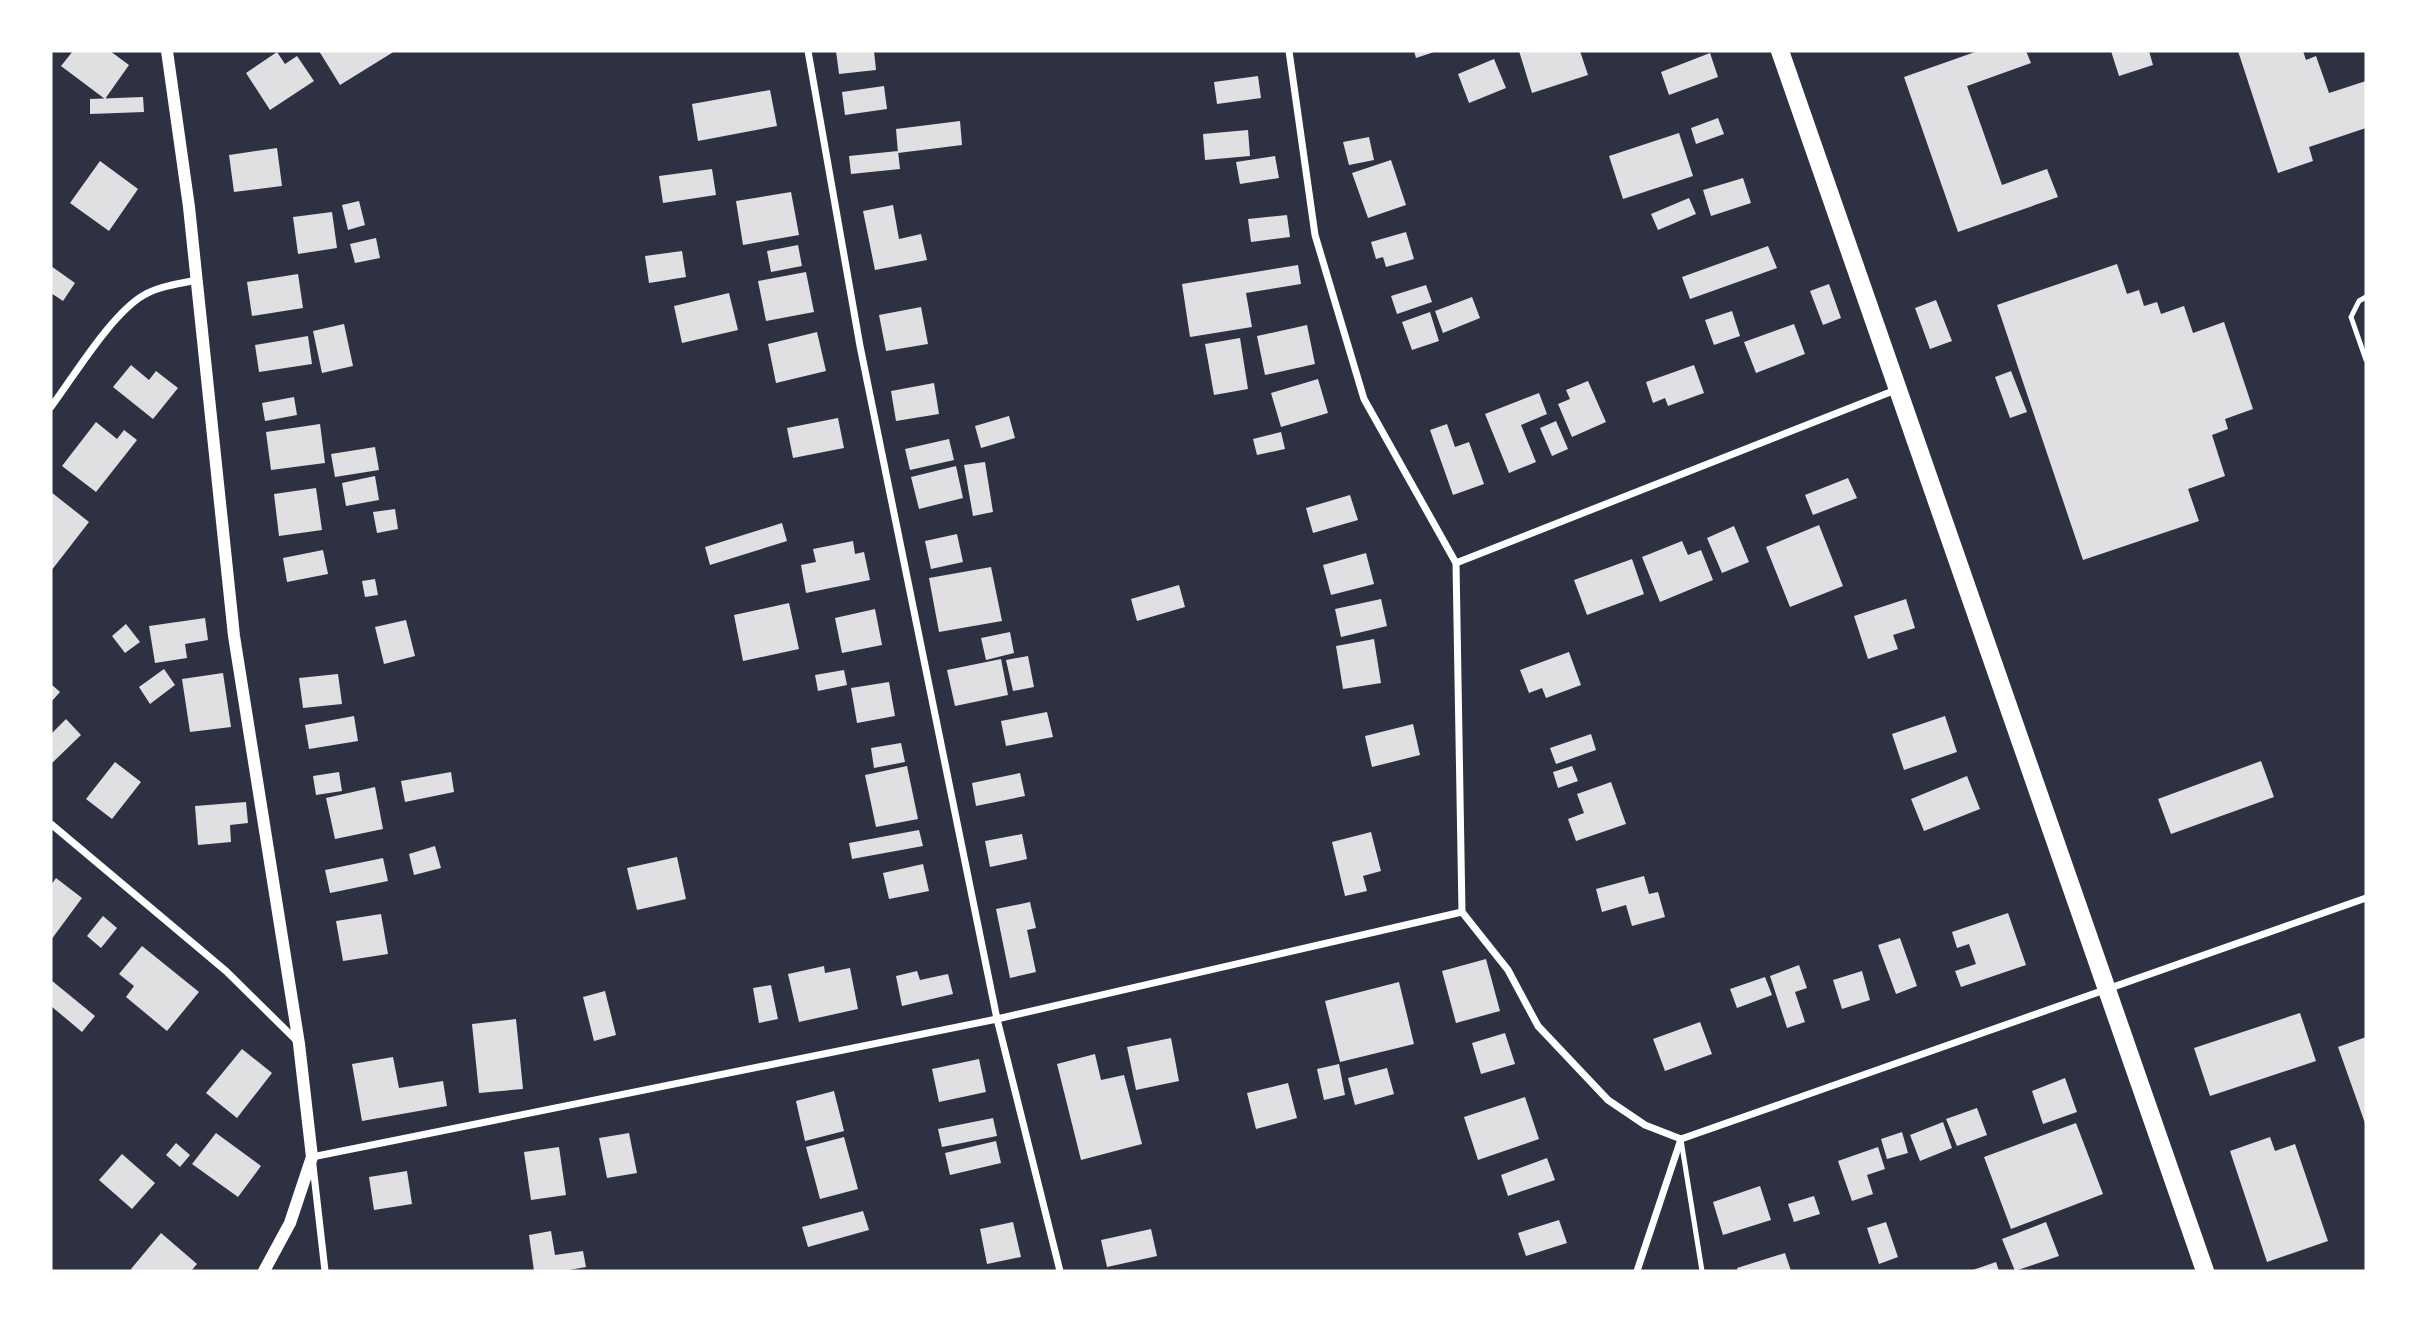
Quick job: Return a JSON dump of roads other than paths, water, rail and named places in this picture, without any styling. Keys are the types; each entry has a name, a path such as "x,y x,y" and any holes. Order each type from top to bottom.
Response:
{"main road":[{"path":"1780,51 2205,1271"}],"street":[{"path":"167,51 189,207 234,636 299,1044 325,1271"},
{"path":"808,51 860,346 997,1020 1060,1271"},
{"path":"1289,51 1315,235 1364,399 1456,563 1462,912 1508,970 1538,1026 1608,1100 1645,1125 1681,1139 2366,898"},
{"path":"51,407 121,312 145,294 169,285 196,281"},
{"path":"1456,563 1898,389"},
{"path":"51,824 226,971 299,1044"},
{"path":"312,1157 997,1020 1462,912"},
{"path":"1637,1271 1681,1139"},
{"path":"264,1271 289,1223 312,1157"}],"lane":[{"path":"2366,297 2359,301 2351,317 2366,360"},
{"path":"1681,1139 1702,1271"}]}
